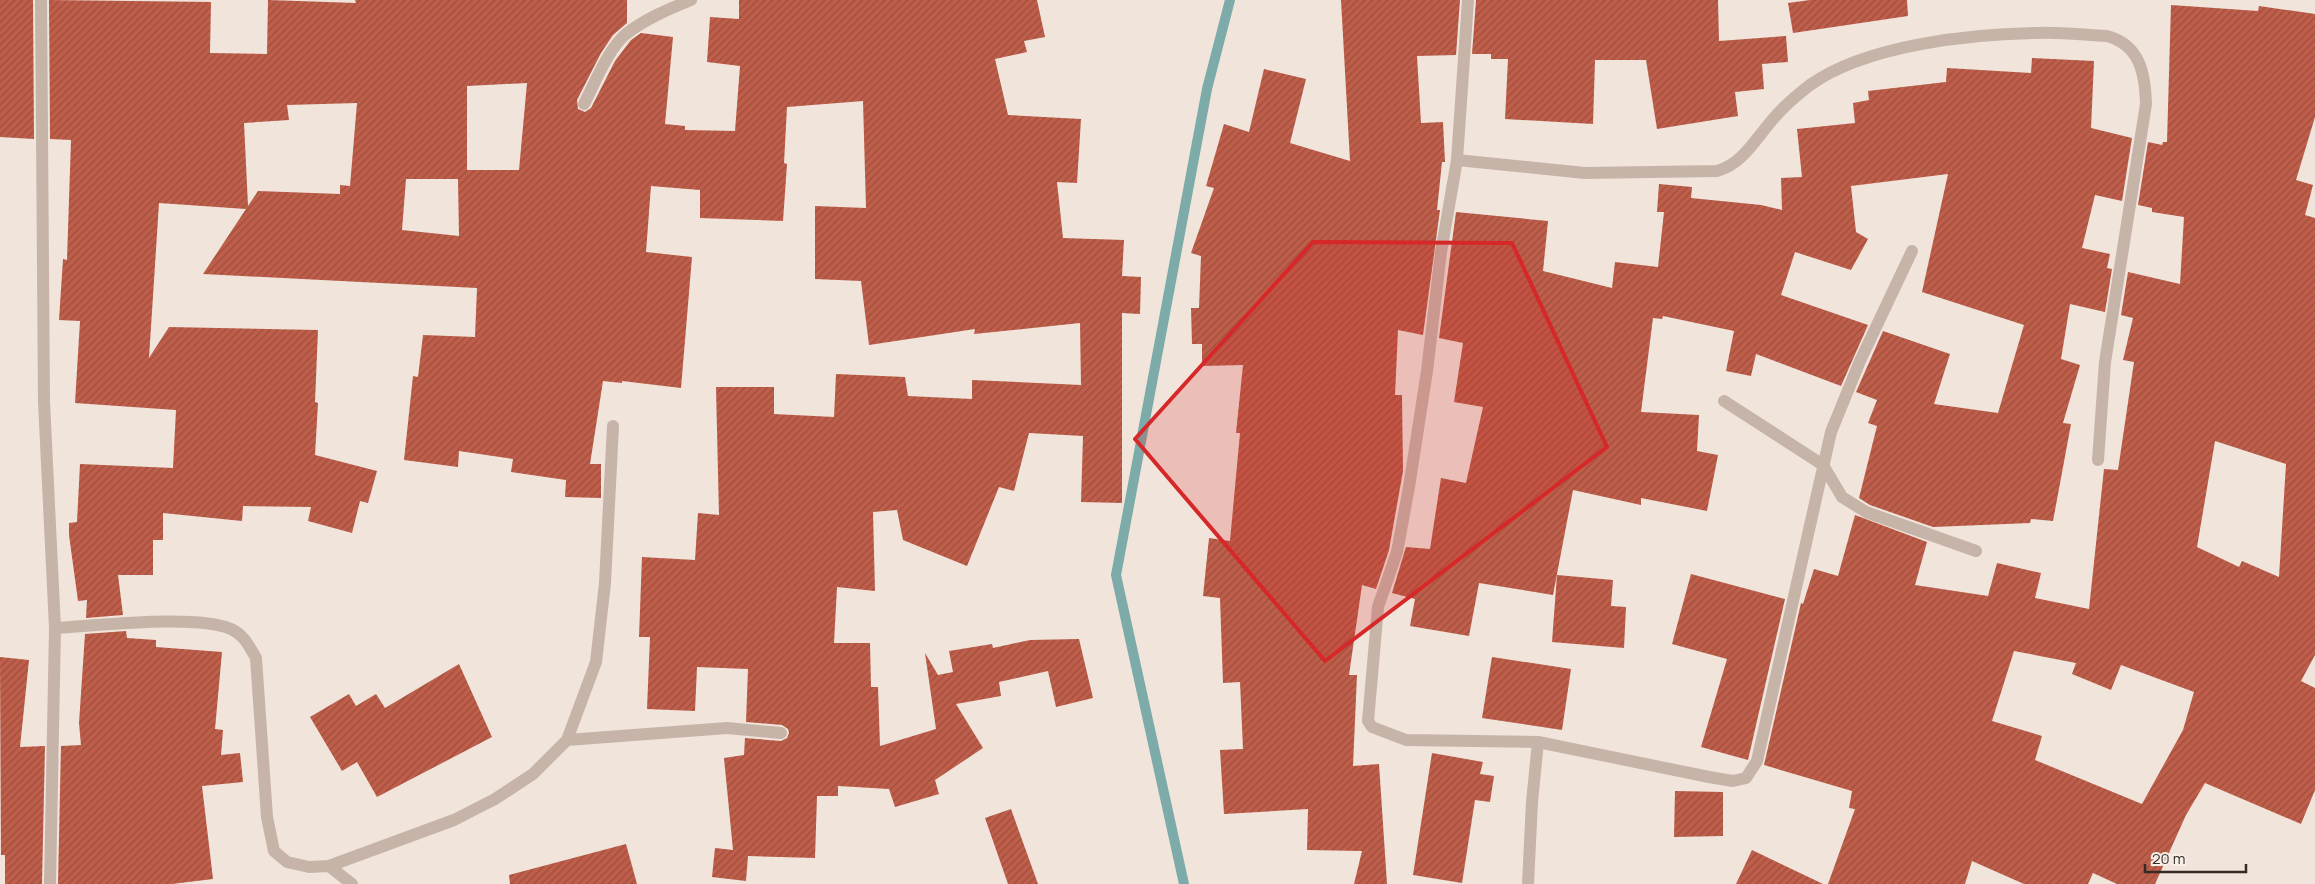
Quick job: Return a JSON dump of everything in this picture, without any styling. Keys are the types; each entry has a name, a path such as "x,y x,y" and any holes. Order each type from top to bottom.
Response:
{"street":[{"path":"40,0 44,402 55,628 50,884"},
{"path":"584,104 606,61 625,35 665,10 691,0"},
{"path":"1468,0 1457,160 1441,252 1427,371 1397,552 1378,607 1368,721 1369,725 1379,731 1406,740 1538,742 1709,777 1733,781 1746,778 1757,761 1831,432 1860,362 1912,250"},
{"path":"1457,160 1585,173 1716,171 1728,168 1740,160 1774,117 1811,85 1834,70 1882,53 1955,40 2038,33 2116,38 2124,43 2143,69 2146,104 2105,362 2098,460"},
{"path":"1724,401 1823,465 1842,497 1866,512 1976,551"},
{"path":"55,628 175,622 212,624 232,630 246,640 256,658 267,817 274,851 288,862 308,867 329,866 454,820 495,799 533,774 567,740 596,662 604,583 613,426"},
{"path":"567,740 727,728 781,733"},
{"path":"1528,884 1532,802 1538,742"},
{"path":"329,866 352,884"}],"highlighted area":[{"path":"1313,242 1512,243 1607,447 1325,661 1135,439"}],"building":[{"path":"0,0 33,0 34,139 0,137"},
{"path":"49,0 211,2 210,53 267,54 268,0 356,3 355,0 627,0 627,23 613,35 601,53 577,100 578,109 585,112 591,108 615,61 631,40 641,33 673,37 665,124 685,126 685,130 735,131 740,66 707,62 710,17 739,19 739,0 1037,0 1045,37 1024,41 1027,52 995,59 1008,115 1081,119 1077,183 1057,182 1063,238 1124,240 1122,276 1141,277 1140,314 1122,313 1122,503 1081,502 1083,436 1029,433 1014,491 999,487 967,566 903,540 897,510 873,512 875,591 837,587 834,643 870,643 871,687 878,687 880,746 936,729 925,653 938,675 953,672 949,651 992,644 993,648 1030,640 1079,639 1093,698 1056,707 1048,671 999,682 1001,696 956,704 983,748 935,780 939,794 895,807 889,789 838,786 838,796 817,796 815,858 748,856 746,881 712,877 715,848 733,850 724,758 744,755 745,738 781,741 787,738 789,733 788,729 782,725 746,722 748,669 697,667 695,711 647,709 650,637 639,637 642,557 695,560 698,513 719,515 716,387 774,387 774,414 834,417 836,374 905,377 908,396 972,399 972,380 1081,385 1080,323 974,334 975,329 869,345 861,281 815,279 815,206 866,208 863,101 787,107 784,163 787,164 783,221 700,218 700,190 651,186 646,252 692,257 681,388 622,381 622,383 603,381 590,464 601,464 601,498 565,497 566,480 511,472 513,459 459,451 458,467 404,460 413,376 418,377 423,335 475,337 477,288 203,274 246,209 159,203 149,358 169,327 318,330 315,402 318,403 315,455 377,471 368,503 360,501 352,533 308,521 311,507 243,506 242,521 163,513 163,540 153,540 153,575 118,575 123,615 86,618 87,600 78,601 69,535 69,523 77,522 80,464 173,468 176,410 75,403 80,321 59,320 63,259 67,260 71,140 50,139","holes":["527,83 519,170 467,170 467,86","357,103 350,186 340,185 340,194 258,191 248,206 244,123 289,120 287,105","406,179 458,179 459,236 402,230"]},
{"path":"1341,0 1460,0 1456,55 1417,56 1421,123 1443,122 1445,162 1442,162 1437,210 1440,210 1423,335 1398,330 1395,395 1402,395 1403,471 1389,550 1376,589 1362,585 1349,675 1357,675 1353,766 1379,764 1387,884 1354,884 1362,851 1307,850 1308,809 1224,814 1220,750 1243,749 1240,682 1223,683 1220,598 1203,596 1209,538 1230,541 1240,433 1236,433 1243,365 1202,366 1202,344 1192,344 1191,308 1199,308 1201,256 1191,253 1214,188 1206,186 1224,124 1249,132 1264,69 1306,79 1290,143 1350,161"},
{"path":"1476,0 1718,0 1719,41 1786,36 1788,62 1762,64 1764,89 1735,92 1738,116 1657,129 1646,60 1595,60 1593,124 1505,119 1508,59 1491,59 1491,54 1472,54"},
{"path":"1810,0 1907,0 1908,16 1793,33 1788,3"},
{"path":"2171,5 2258,11 2259,6 2315,14 2315,117 2296,180 2313,185 2305,215 2315,218 2315,655 2301,681 2315,688 2315,790 2301,824 2205,783 2186,815 2155,884 2117,884 2093,873 2088,884 2024,884 1972,861 1965,884 1828,884 1855,809 1849,808 1852,791 1764,765 1801,603 1803,604 1814,569 1838,576 1855,515 1927,542 1915,585 1988,596 1997,563 2041,573 2035,598 2089,609 2104,469 2118,470 2134,362 2123,360 2133,318 2121,315 2128,272 2180,284 2184,217 2152,212 2152,208 2138,205 2148,142 2162,145 2163,142 2167,142","holes":["2215,441 2286,464 2279,577 2242,561 2239,567 2197,547","2014,651 2076,663 2072,674 2111,690 2121,665 2194,692 2183,730 2142,804 2035,760 2042,736 1992,721"]},
{"path":"2032,58 2094,61 2091,128 2132,138 2122,201 2095,195 2082,248 2110,254 2107,268 2112,269 2105,312 2070,304 2061,359 2080,365 2063,423 2071,424 2053,521 2031,519 2030,523 1933,527 1870,505 1859,498 1877,426 1868,423 1877,400 1856,392 1883,331 1950,354 1934,404 1998,413 2024,325 1922,292 1948,174 1851,186 1856,232 1868,239 1851,270 1795,252 1781,295 1868,325 1841,386 1756,354 1751,376 1726,371 1734,331 1663,316 1662,319 1653,318 1641,412 1699,415 1697,451 1718,455 1707,511 1641,498 1641,505 1573,490 1553,595 1479,583 1469,636 1410,626 1415,599 1392,593 1406,547 1430,549 1441,478 1466,483 1483,407 1454,402 1463,343 1439,338 1456,212 1548,221 1543,271 1612,288 1615,262 1658,267 1664,212 1657,212 1659,184 1692,187 1691,198 1761,205 1782,210 1781,178 1802,177 1797,129 1855,123 1853,103 1869,100 1868,91 1946,82 1947,68 2031,73"},
{"path":"1691,574 1785,599 1748,760 1701,747 1727,659 1672,644"},
{"path":"1557,575 1613,580 1611,606 1626,607 1624,648 1552,642"},
{"path":"126,631 127,638 156,640 156,647 222,652 215,729 223,730 221,755 240,753 243,782 202,786 213,879 172,884 58,884 61,746 81,745 79,723 85,634"},
{"path":"0,657 29,660 20,747 45,746 42,884 5,884 5,855 1,855"},
{"path":"1492,657 1571,669 1562,730 1482,718"},
{"path":"459,664 492,737 377,797 357,762 342,771 310,717 349,694 356,706 376,694 385,708"},
{"path":"1432,753 1483,762 1480,774 1494,776 1490,802 1475,800 1462,883 1413,875"},
{"path":"1675,791 1723,792 1723,836 1674,837"},
{"path":"1011,809 1038,884 1008,884 985,818"},
{"path":"626,844 637,884 510,884 509,875"},
{"path":"1752,850 1823,884 1736,884"}],"waterway":[{"path":"1184,884 1116,575 1207,89 1230,0"}]}
